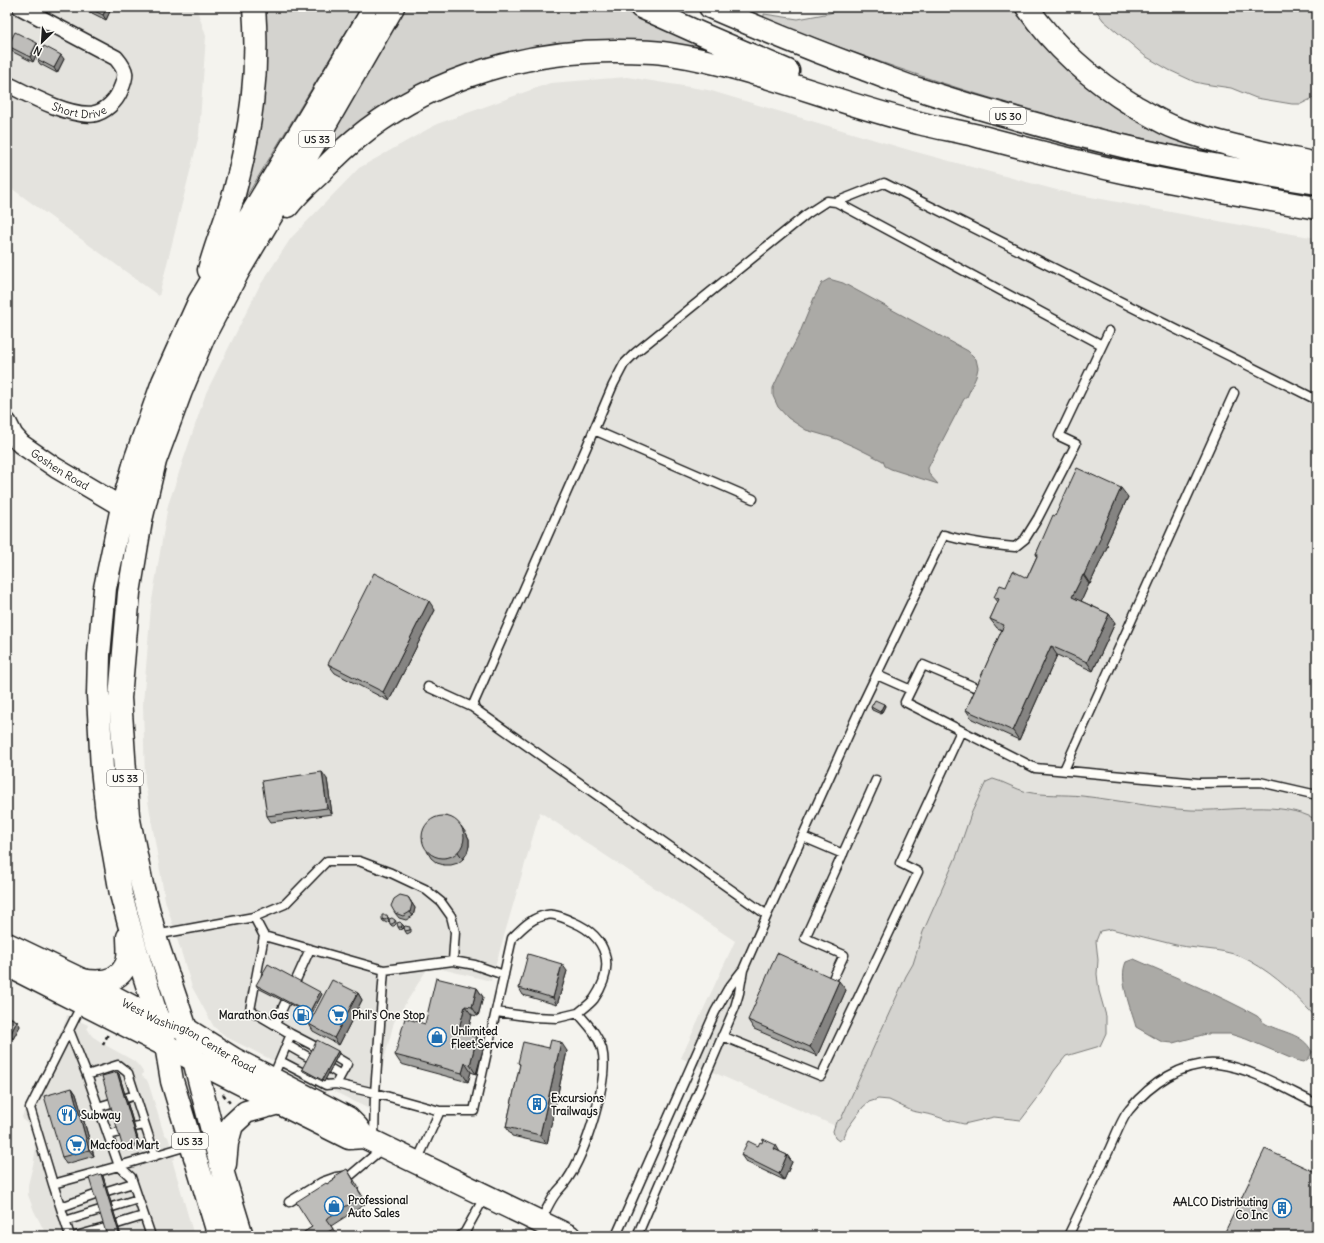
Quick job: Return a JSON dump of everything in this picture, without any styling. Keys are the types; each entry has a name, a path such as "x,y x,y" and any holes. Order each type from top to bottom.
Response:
{"main road":[{"name":"US 33","path":"219,1236 172,1081 166,1044 121,894 107,814 102,769 98,695 99,656 104,588 122,507 136,458 163,382 200,302 213,255 234,194 248,136 254,89 256,33 254,7"},
{"path":"200,302 375,7"},
{"name":"US 33","path":"242,1236 224,1177 186,1029 155,935 142,885 128,815 120,698 129,593 141,520 155,461 181,391 201,343 239,270 393,7"},
{"name":"US 30","path":"641,7 766,63 831,88 976,136 1125,172 1227,193 1317,208"},
{"name":"US 30","path":"710,7 843,62 916,89 977,108 1136,150 1243,171 1317,183"},
{"path":"1027,7 1035,19 1060,48 1085,71 1124,99 1149,114 1174,127 1202,137 1317,164"},
{"path":"239,270 292,201 328,164 367,130 404,106 437,89 491,68 526,59 593,51 635,51 667,54 724,65 869,110 976,136"},
{"path":"82,980 94,982 111,980 118,976 126,965 128,957 128,918"},
{"name":"West Washington Center Road","path":"7,944 82,980 159,1021 186,1029 234,1059 276,1070 348,1118 374,1142"},
{"name":"West Washington Center Road","path":"7,965 166,1044 349,1138 374,1142 570,1236"},
{"path":"224,1177 227,1143 232,1125 246,1112 279,1103"}],"street":[{"name":"Short Drive","path":"7,84 35,98 73,113 94,114 107,108 118,96 125,80 124,68 116,58 20,7"},
{"name":"Goshen Road","path":"7,423 13,435 21,444 56,468 122,507"}],"lane":[{"path":"836,202 884,182 1317,400"},
{"path":"472,707 613,384 624,364 635,352 807,214 827,201 836,202 1102,345"},
{"path":"637,1236 722,1036 739,994 743,970 767,915 877,675 944,535 978,543 1015,547 1025,539 1038,518 1076,444 1059,436 1109,331"},
{"path":"1064,770 1234,393"},
{"path":"594,430 753,499"},
{"path":"984,691 923,664 905,702 1035,768 1199,783 1260,782 1317,795"},
{"path":"877,675 911,690"},
{"path":"428,687 472,707 767,915"},
{"path":"722,1036 821,1076 918,872 900,863 961,731"},
{"path":"831,983 844,955 805,938 876,780"},
{"path":"802,837 843,854"},
{"path":"155,935 254,917 285,904 327,861 359,861 391,873 425,889 441,902 451,916 455,932 453,960"},
{"path":"291,1034 276,1070 326,1085 336,1084 440,1111 474,1111 512,938 528,922 548,914 585,927 598,940 606,956 606,970 602,984 593,1000 578,1013 557,1018 533,1017 496,1012"},
{"path":"254,917 264,936 250,1010 316,1047"},
{"path":"264,936 384,970 453,960 475,964 504,975"},
{"path":"296,980 310,949"},
{"path":"288,1202 322,1182 336,1177 351,1175 374,1142 375,1093 384,970"},
{"path":"616,1236 716,1012 728,989 743,970"},
{"path":"70,1236 30,1108 83,1003"},
{"path":"275,1024 286,1003"},
{"path":"540,1222 556,1192 567,1181 579,1159 592,1124 601,1084 603,1065 602,1048 595,1032 578,1013"},
{"path":"69,1030 87,1075 119,1166 131,1177 151,1236"},
{"path":"287,1045 310,1058"},
{"path":"336,1084 347,1064 337,1058"},
{"path":"1068,1236 1128,1110 1152,1087 1170,1075 1186,1068 1218,1064 1238,1069 1259,1077 1317,1104"},
{"path":"87,1075 118,1065 128,1073 155,1156"},
{"path":"331,1069 341,1075"},
{"path":"126,1098 135,1095"},
{"path":"98,1107 111,1103"},
{"path":"417,1162 440,1111"},
{"path":"134,1127 144,1124"},
{"path":"108,1136 120,1132"},
{"path":"53,1184 192,1145"},
{"path":"107,1191 133,1183"},
{"path":"60,1206 95,1195"},
{"path":"460,1236 465,1232 485,1195"},
{"path":"112,1207 138,1199"},
{"path":"65,1221 100,1210"},
{"path":"117,1224 143,1216"},
{"path":"76,1236 105,1228"}],"path":[{"path":"103,1045 108,1034"},
{"path":"219,1089 231,1104"}],"shaded area":[{"path":"7,7 196,7 206,36 199,135 159,296 7,185"},
{"path":"260,7 361,7 246,197 241,194"},
{"path":"401,7 620,7 719,53 504,59 322,156 320,155"},
{"path":"845,7 1012,7 1028,29 1066,69 1111,105 1134,120 1159,133 1184,143 1243,158 1198,150 1078,123 987,97 897,68 764,18 764,14 798,19 830,13"},
{"path":"1094,7 1317,7 1317,96 1301,104 1292,104 1256,98 1231,88 1195,82 1169,70 1145,56 1103,20"},
{"path":"627,77 708,90 909,150 1064,192 1317,238 1317,836 998,794 840,1128 681,1058 735,941 540,812 491,981 429,966 394,1022 371,1110 228,1038 214,1027 192,987 165,900 145,783 143,704 151,606 168,505 206,393 259,287 291,238 359,168 437,124 550,83"},
{"path":"829,279 843,283 968,351 976,359 978,368 976,377 967,397 964,399 928,468 929,474 938,484 891,469 885,466 883,461 855,447 837,439 806,430 788,418 778,407 773,396 773,388 798,337 814,298 822,283"},
{"path":"993,779 1023,791 1034,793 1082,796 1163,808 1191,810 1271,808 1287,810 1317,820 1317,1019 1294,994 1278,980 1260,967 1242,957 1224,952 1176,945 1111,929 1100,931 1096,941 1098,960 1097,974 1099,991 1106,1016 1106,1033 1100,1046 1066,1056 1021,1120 994,1117 964,1124 912,1111 889,1100 878,1099 869,1102 863,1107 847,1129 844,1137 839,1141 835,1138 833,1131 836,1122 841,1119 906,976 913,964 923,932 957,855 971,814 986,782"},
{"path":"1134,959 1227,1000 1257,1016 1266,1024 1298,1037 1312,1052 1309,1058 1304,1062 1295,1060 1246,1039 1230,1034 1206,1034 1173,1043 1162,1042 1136,1027 1126,994 1123,977 1126,962"},
{"path":"67,1015 88,1025 87,1028 92,1036 134,1061 143,1072 142,1076 147,1080 149,1085 164,1134 168,1137 175,1159 173,1160 173,1163 194,1236 47,1236 34,1211 28,1195 28,1185 35,1152 34,1135 30,1126 22,1117"}],"building":[{"path":"86,7 107,7 103,15"},
{"path":"15,32 37,43 30,57 8,46"},
{"path":"44,46 61,55 54,68 37,59"},
{"path":"1077,468 1121,488 1084,575 1072,597 1109,614 1087,662 1051,646 1013,731 966,710 1004,625 990,619 999,599 994,597 1000,585 1006,587 1013,571 1027,578 1053,515 1055,516"},
{"path":"374,573 429,601 383,692 328,664"},
{"path":"875,700 884,704 880,712 871,707"},
{"path":"322,772 327,808 267,816 262,781"},
{"path":"439,816 447,816 455,819 461,825 464,837 461,849 455,855 447,858 439,858 431,855 425,849 422,841 422,833 425,825 431,819"},
{"path":"400,895 408,897 412,904 410,912 403,916 395,913 391,906 394,899"},
{"path":"382,915 387,915 388,918 385,920 382,919"},
{"path":"392,918 395,922 390,924 389,919"},
{"path":"400,922 402,926 398,927 397,923"},
{"path":"405,926 410,927 410,930 405,931"},
{"path":"777,953 839,981 810,1047 748,1020"},
{"path":"528,954 562,964 553,998 519,988"},
{"path":"268,964 320,992 309,1013 256,985"},
{"name":"Unlimited Fleet Service","path":"436,978 477,988 472,1007 465,1006 458,1032 477,1037 470,1065 465,1063 462,1073 395,1055 405,1018 425,1024"},
{"name":"Phil's One Stop","path":"332,980 358,993 334,1038 309,1024"},
{"path":"7,1016 17,1021 10,1035 7,1033"},
{"path":"317,1040 338,1051 322,1080 302,1069"},
{"name":"Excursions Trailways","path":"551,1040 561,1042 540,1135 506,1127 520,1064 518,1063 523,1042 549,1048"},
{"path":"117,1072 138,1143 123,1148 102,1076"},
{"path":"72,1088 89,1150 62,1157 44,1096"},
{"path":"763,1139 776,1145 774,1149 787,1155 779,1174 741,1155 748,1141 758,1146 760,1142 762,1143"},
{"name":"AALCO Distributing Co Inc","path":"1265,1149 1317,1173 1317,1236 1223,1236"},
{"name":"Professional Auto Sales","path":"347,1169 362,1196 326,1219 333,1229 321,1236 298,1236 312,1227 296,1202 326,1183 327,1184 336,1178 335,1176"},
{"path":"101,1174 119,1233 111,1236 107,1236 89,1178"}],"place":[{"name":"Marathon Gas","path":"303,1015"},
{"name":"Phil's One Stop","path":"338,1015"},
{"name":"Unlimited Fleet Service","path":"437,1037"},
{"name":"Excursions Trailways","path":"537,1104"},
{"name":"Subway","path":"67,1115"},
{"name":"Macfood Mart","path":"76,1145"},
{"name":"Professional Auto Sales","path":"334,1206"},
{"name":"AALCO Distributing Co Inc","path":"1282,1208"}]}
